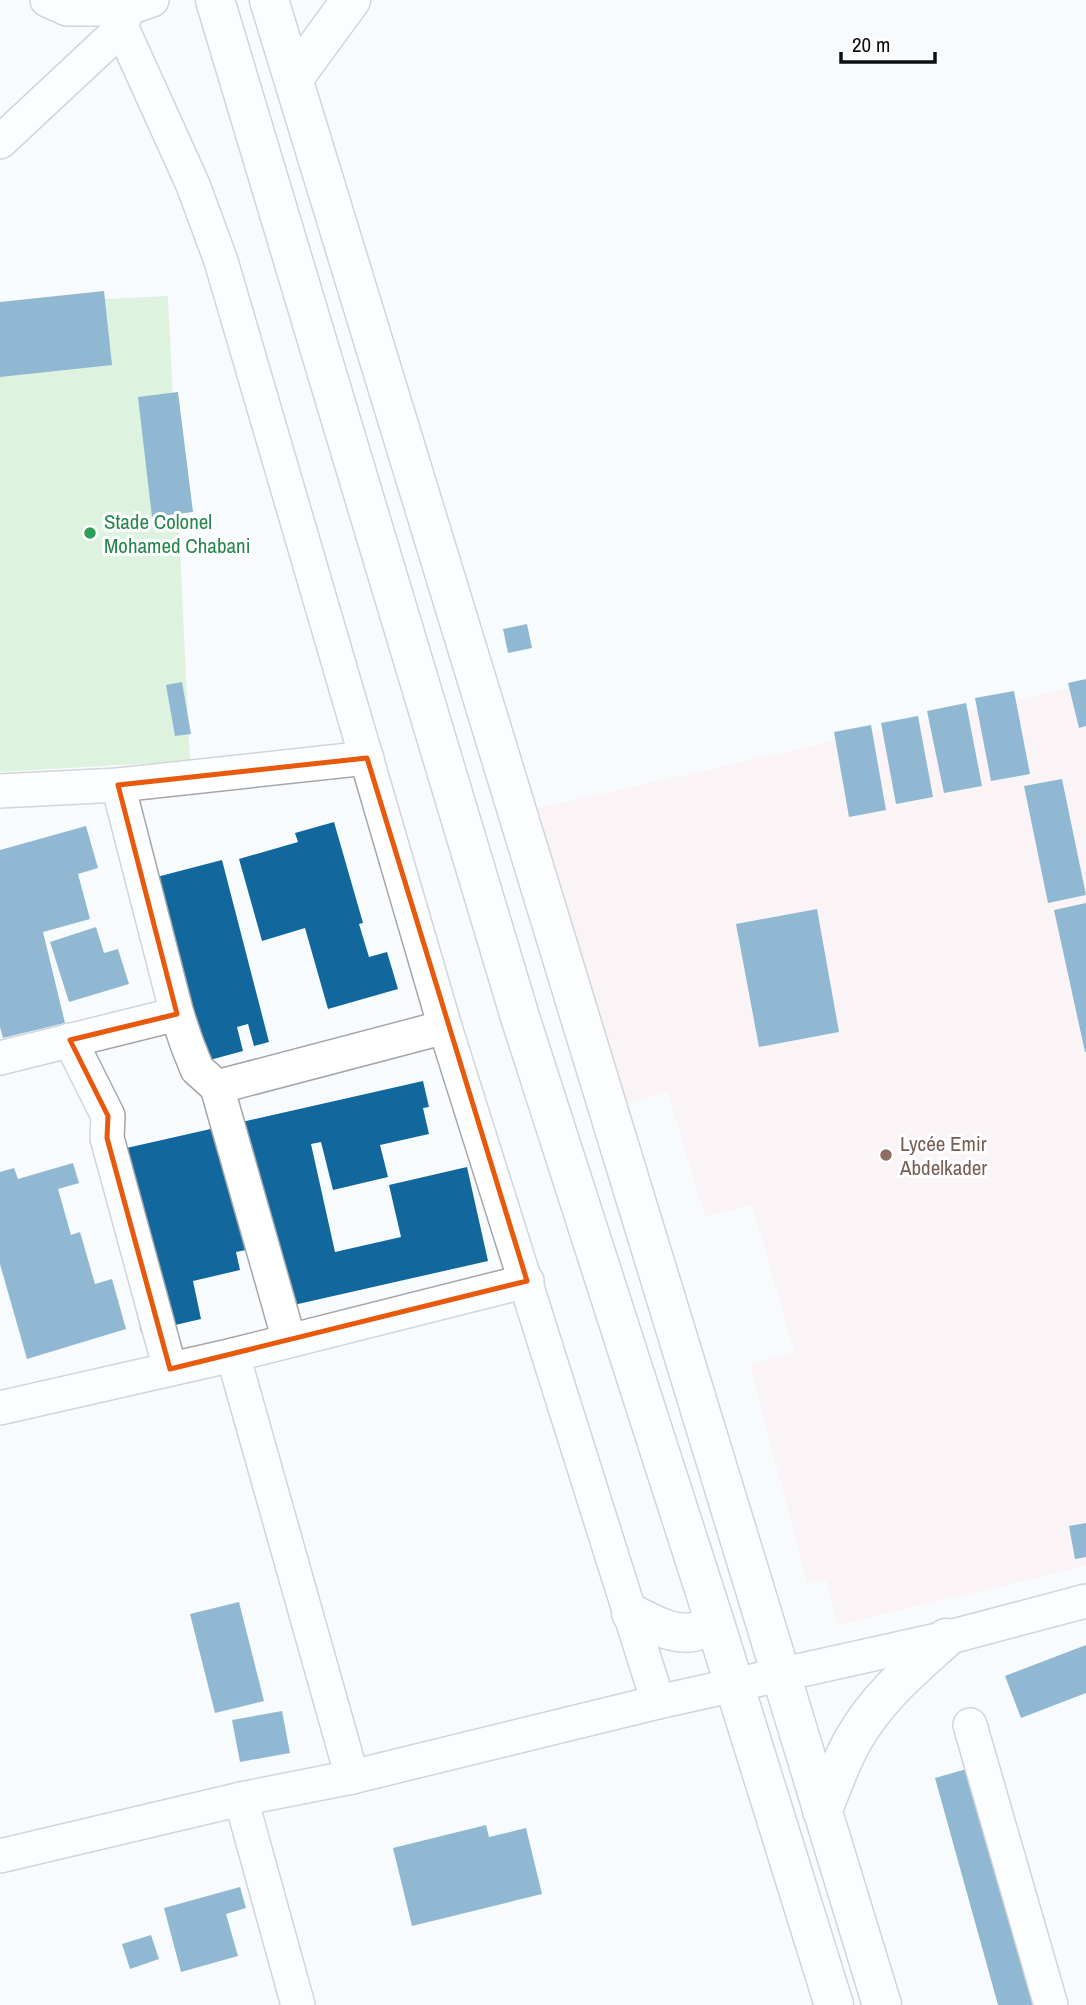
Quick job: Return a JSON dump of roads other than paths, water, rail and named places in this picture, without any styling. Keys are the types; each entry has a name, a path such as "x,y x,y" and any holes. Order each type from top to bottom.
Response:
{"main road":[{"path":"215,0 520,1017 735,1685 834,2005"},
{"path":"269,0 882,2005"},
{"path":"294,78 351,0"},
{"path":"631,1613 677,1632 701,1630 714,1620"},
{"path":"822,1811 854,1738 874,1709 898,1682 946,1638"}],"street":[{"path":"47,0 67,9 133,12"},
{"path":"0,142 133,12"},
{"path":"133,12 221,261 445,1027 658,1702"},
{"path":"0,791 118,785 367,758"},
{"path":"118,785 177,1014 197,1069 217,1087 289,1340"},
{"path":"0,1058 177,1014"},
{"path":"217,1087 445,1027"},
{"path":"70,1040 108,1116 107,1138 170,1369"},
{"path":"0,1408 233,1355 527,1281"},
{"path":"233,1355 352,1777"},
{"path":"0,1856 241,1799 352,1777 658,1702 946,1638 1086,1601"},
{"path":"970,1725 1051,2005"},
{"path":"241,1799 298,2005"}],"place":[{"name":"Stade Colonel Mohamed Chabani","path":"90,533"},
{"name":"Lycée Emir Abdelkader","path":"886,1155"}]}
